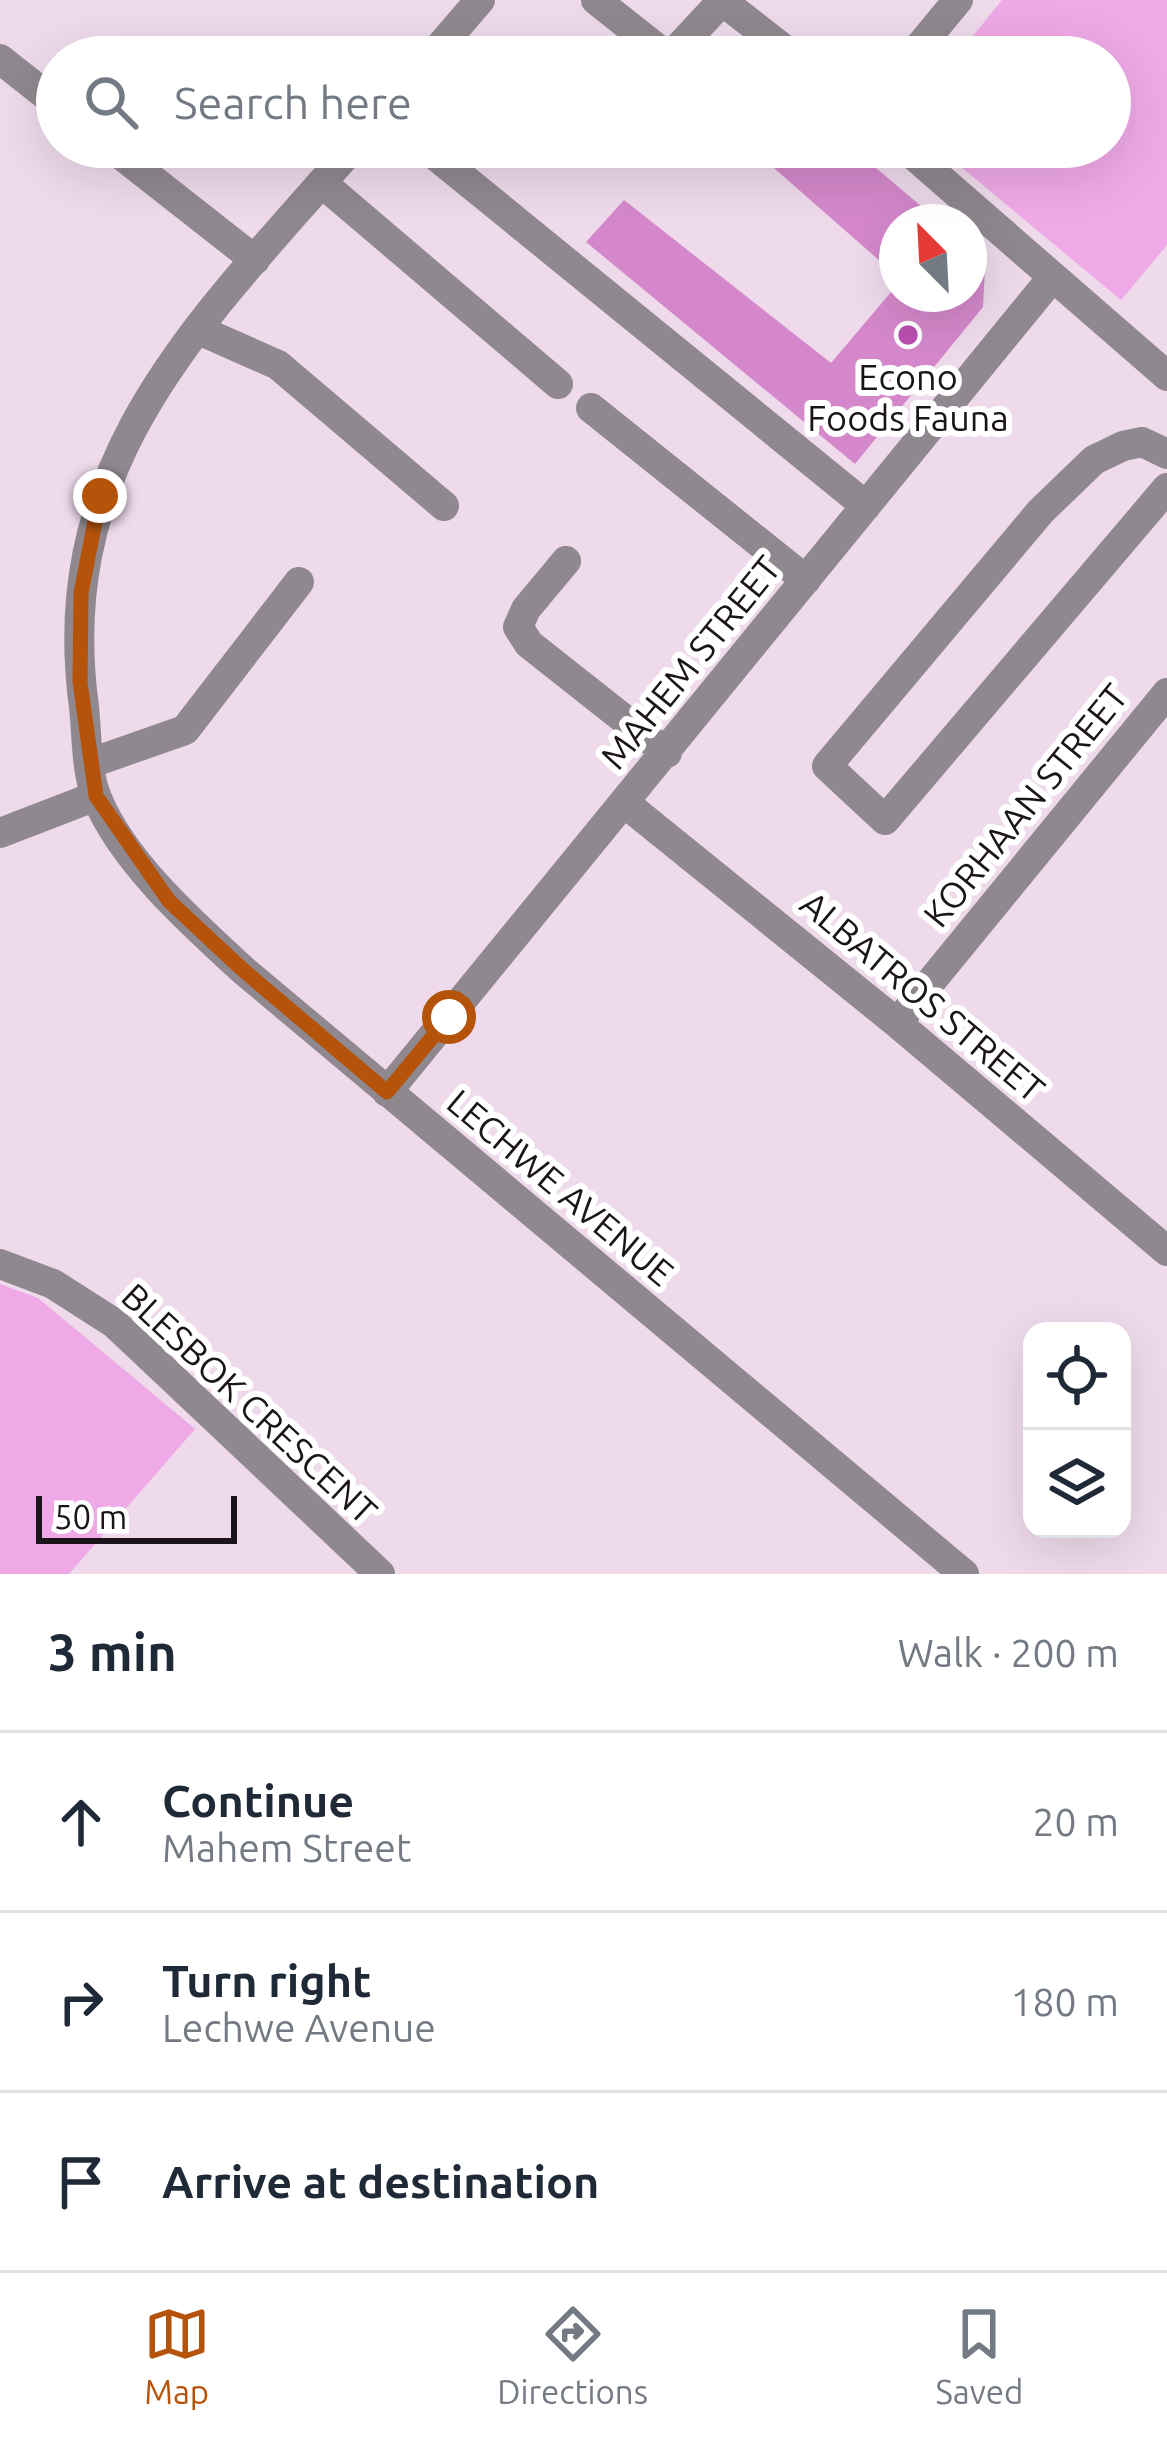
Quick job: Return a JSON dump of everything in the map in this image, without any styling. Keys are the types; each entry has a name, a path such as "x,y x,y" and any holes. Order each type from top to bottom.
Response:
{"street":[{"path":"449,36 480,0"},
{"path":"596,0 642,36"},
{"path":"688,36 721,0 767,36"},
{"path":"928,36 958,0"},
{"path":"0,59 36,87"},
{"path":"138,168 255,260"},
{"name":"LECHWE AVENUE","path":"335,168 159,379 126,436 100,496 81,593 80,682 96,796 169,901 243,970 964,1574"},
{"path":"451,168 866,506"},
{"path":"928,168 1167,376"},
{"path":"322,183 558,384"},
{"name":"MAHEM STREET","path":"387,1092 1052,279"},
{"path":"199,330 278,365 444,506"},
{"path":"591,408 806,580"},
{"path":"1167,454 1142,442 1094,460 1041,511 827,766 885,820 1167,488"},
{"path":"566,561 526,609 518,627 529,644 667,753"},
{"path":"91,763 185,730 299,582"},
{"name":"KORHAAN STREET","path":"897,1023 1167,693"},
{"path":"0,833 96,796"},
{"name":"ALBATROS STREET","path":"626,804 897,1023 1167,1251"},
{"name":"BLESBOK CRESCENT","path":"0,1264 53,1284 114,1323 370,1571"}],"shaded area":[{"path":"1002,0 1167,0 1167,245 1121,300 962,168 1131,168 1131,36 973,36"},
{"path":"0,1284 38,1298 195,1429 69,1574 0,1574"}],"building":[{"path":"774,168 876,168 919,204 879,204 879,260"},
{"name":"Econo Foods Fauna","path":"624,200 831,363 879,306 879,312 979,312 855,464 586,242"}],"place":[{"name":"Econo Foods Fauna","path":"908,335"}],"route":[{"path":"100,496 81,593 80,682 96,796 124,841 169,901 387,1092 449,1017"}]}
